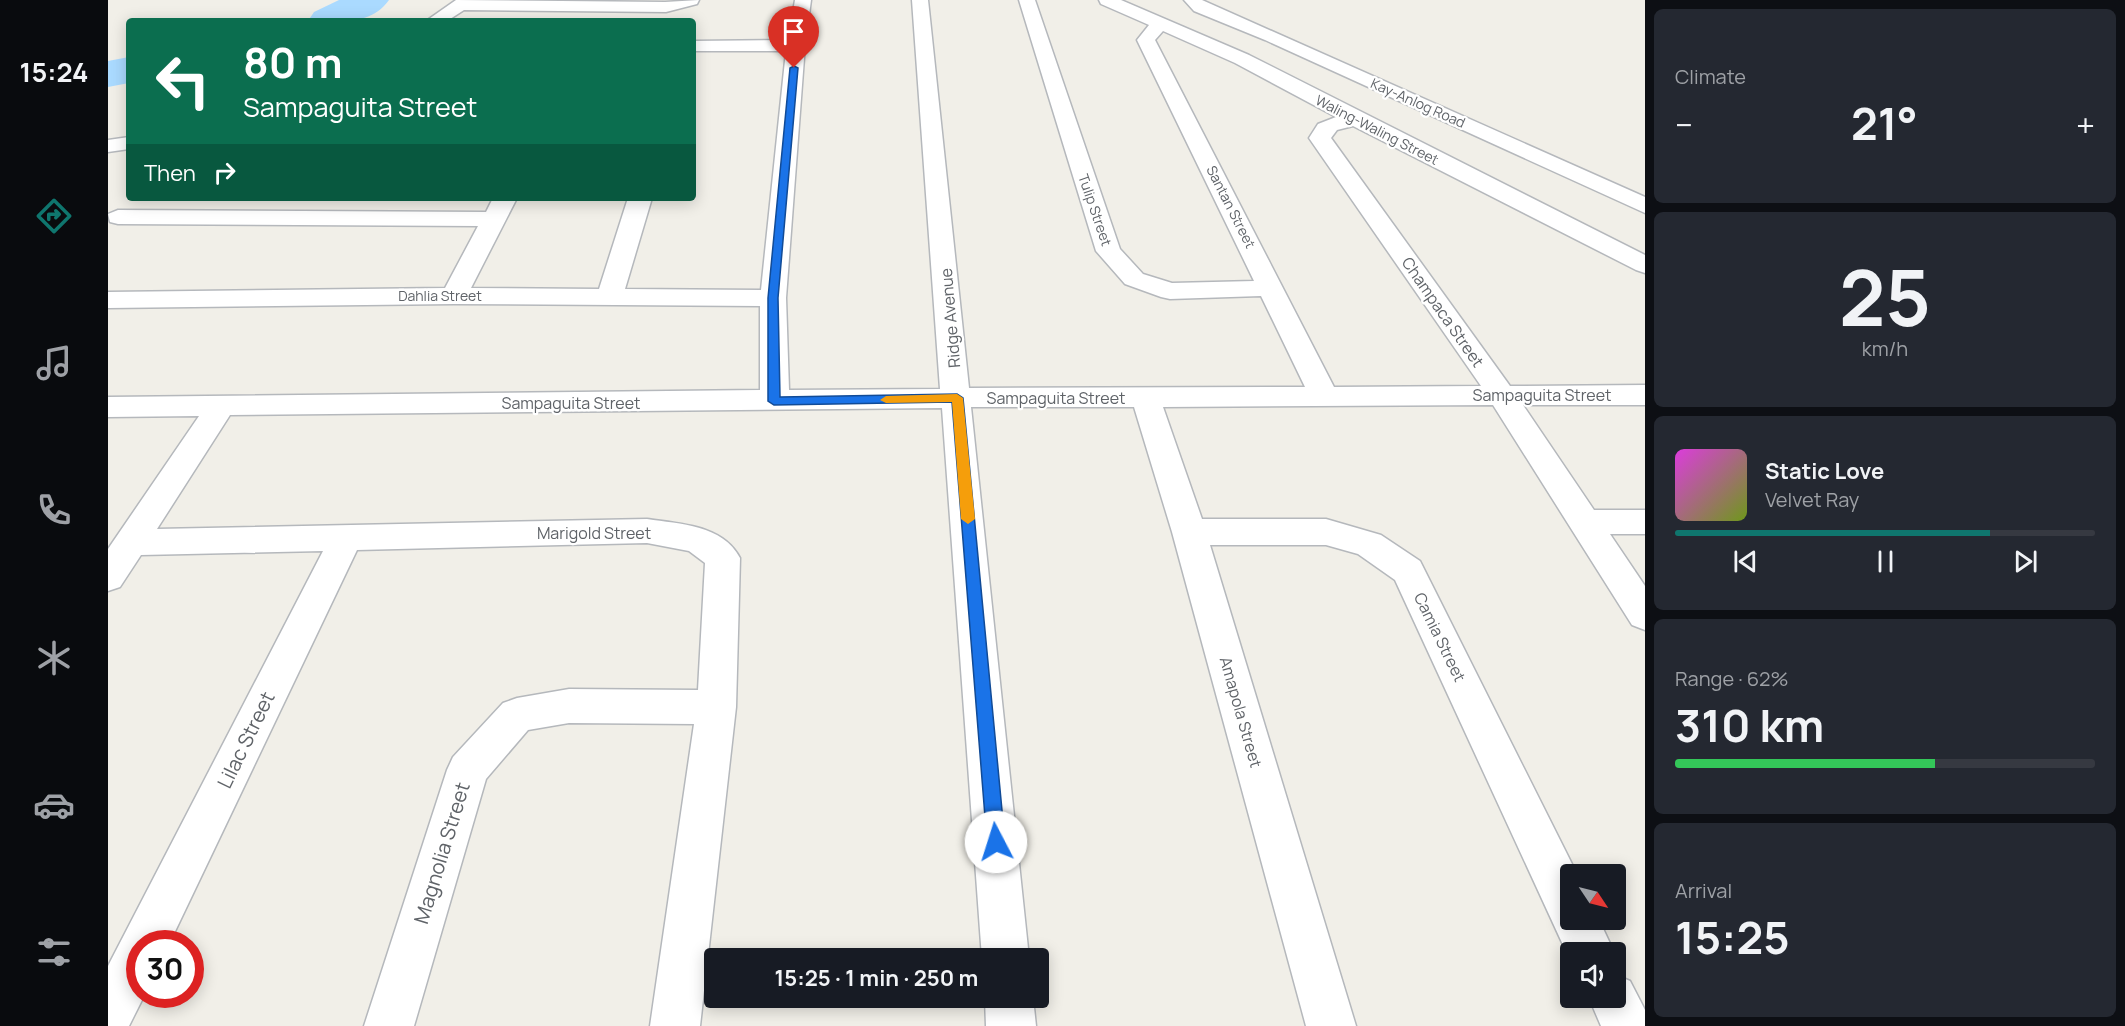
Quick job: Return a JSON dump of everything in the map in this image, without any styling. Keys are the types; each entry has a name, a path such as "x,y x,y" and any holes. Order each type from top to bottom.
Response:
{"street":[{"path":"440,18 464,3 600,3 666,7 692,0"},
{"path":"774,401 773,298 796,45 803,0"},
{"name":"Ridge Avenue","path":"920,0 1005,948"},
{"name":"Tulip Street","path":"1027,0 1108,250 1134,279 1170,291 1271,288"},
{"name":"Waling-Waling Street","path":"1107,0 1242,59 1645,265"},
{"name":"Kay-Anlog Road","path":"1192,0 1200,7 1271,36 1645,206"},
{"name":"Santan Street","path":"1163,23 1151,31 1146,40 1325,397"},
{"path":"696,46 796,45"},
{"name":"Champaca Street","path":"1356,119 1333,123 1322,131 1320,138 1501,394 1645,615"},
{"path":"108,146 126,143"},
{"path":"113,220 145,201"},
{"path":"610,296 639,201"},
{"path":"113,220 499,209 454,296"},
{"name":"Dahlia Street","path":"108,300 454,296 773,298"},
{"name":"Sampaguita Street","path":"108,407 957,398 1146,399 1501,394 1645,395"},
{"name":"Amapola Street","path":"1146,399 1189,532 1331,1026"},
{"path":"108,578 222,405"},
{"path":"1583,522 1645,522"},
{"name":"Marigold Street","path":"133,542 647,531 698,540 723,558 716,707 675,1026"},
{"name":"Camia Street","path":"1189,532 1326,532 1369,544 1408,571 1560,888"},
{"name":"Lilac Street","path":"151,930 348,536"},
{"name":"Magnolia Street","path":"389,1026 468,771 517,714 568,705 716,707"},
{"path":"108,1017 126,981"},
{"path":"1010,1008 1011,1026"},
{"path":"1618,1008 1627,1026"}],"waterway":[{"path":"334,18 369,0"},
{"path":"108,74 126,71"}],"slow traffic":[{"path":"886,400 957,398 968,519"}],"route":[{"path":"794,68 773,298 774,401 957,398 996,842"}]}
